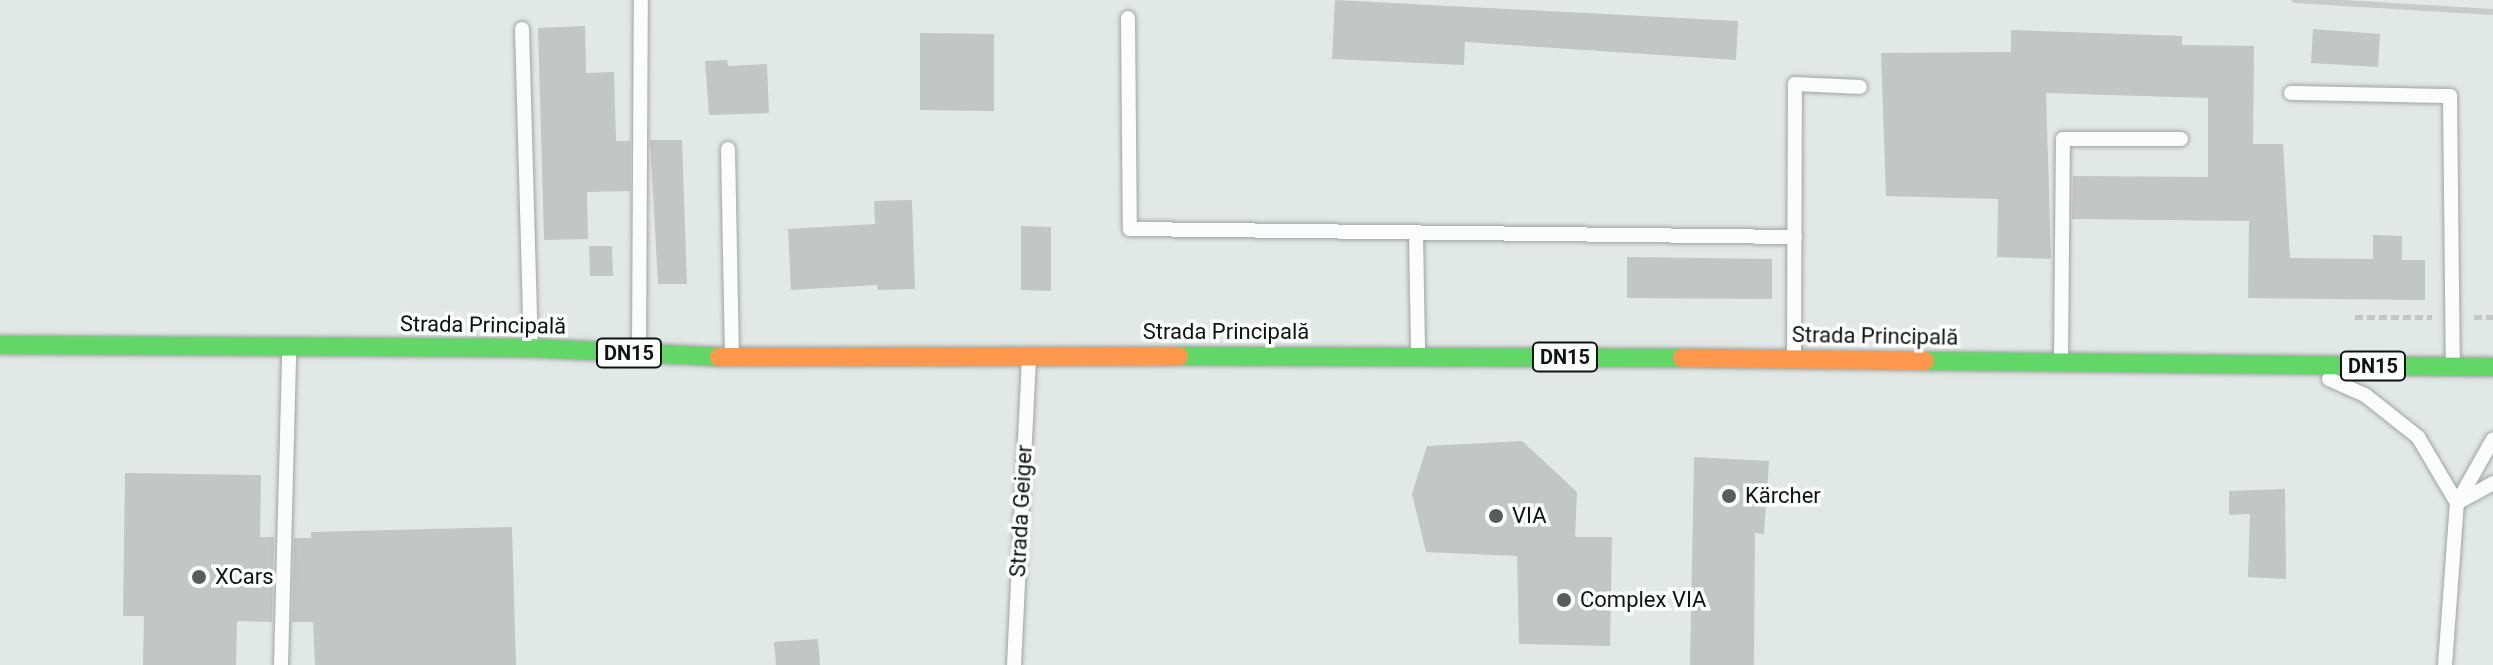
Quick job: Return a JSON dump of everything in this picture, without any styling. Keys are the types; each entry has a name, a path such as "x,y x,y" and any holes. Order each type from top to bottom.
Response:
{"main road":[{"name":"Strada Principală","path":"0,345 531,348 732,358 1418,355 2293,363 2453,368"},
{"name":"DN15","path":"2453,368 2493,367"}],"lane":[{"path":"639,354 641,0"},
{"path":"1128,18 1130,229 1795,237"},
{"path":"522,29 531,348"},
{"path":"1794,358 1795,84 1860,87"},
{"path":"2291,93 2450,96 2453,368"},
{"path":"2061,361 2063,139 2181,139"},
{"path":"728,149 732,358"},
{"path":"1416,233 1418,355"},
{"path":"281,665 290,347"},
{"name":"Strada Geiger","path":"1014,665 1029,358"},
{"path":"2293,363 2365,395 2418,437 2457,503"},
{"path":"2445,665 2457,503 2493,439"},
{"path":"2457,503 2493,483"}],"path":[{"path":"2355,317 2493,317"}],"building":[{"path":"1335,0 1738,21 1736,60 1465,42 1464,65 1332,59"},
{"path":"585,26 586,73 614,72 616,141 630,141 630,191 587,192 588,239 544,240 538,28"},
{"path":"2313,29 2380,34 2378,67 2311,63"},
{"path":"2011,30 2182,36 2182,45 2254,46 2253,144 2283,144 2290,258 2373,259 2373,235 2402,236 2402,260 2425,260 2425,300 2248,298 2249,221 2072,219 2073,176 2208,177 2208,98 2046,93 2051,259 1997,257 1998,199 1886,196 1881,53 2011,52"},
{"path":"920,33 994,34 994,111 920,110"},
{"path":"727,60 728,66 767,64 769,113 709,115 705,61"},
{"path":"650,140 682,140 687,284 658,284"},
{"path":"912,200 915,289 878,290 877,285 791,290 788,229 875,224 874,201"},
{"path":"1021,226 1051,227 1051,291 1021,290"},
{"path":"589,246 612,246 613,276 590,276"},
{"path":"1627,257 1772,259 1772,299 1627,298"},
{"name":"VIA","path":"1522,441 1577,492 1575,537 1612,537 1610,646 1519,644 1517,556 1426,552 1412,494 1427,446"},
{"path":"1694,457 1769,461 1764,534 1755,533 1754,665 1690,665"},
{"name":"XCars","path":"125,473 261,475 260,537 274,537 272,622 237,621 236,665 143,665 144,616 123,616"},
{"path":"2285,489 2286,579 2248,577 2250,514 2229,515 2229,491"},
{"path":"512,527 516,665 315,665 313,622 292,622 294,538 311,538 311,532"},
{"path":"818,639 820,665 776,665 774,642"}],"railway":[{"path":"2295,0 2493,12"}],"traffic: fast":[{"path":"0,345 531,348 719,357"},
{"path":"1179,356 1682,358"},
{"path":"1925,361 2493,367"}],"traffic: slow":[{"path":"719,357 1179,356"},
{"path":"1682,358 1925,361"}],"place":[{"name":"Kärcher","path":"1729,496"},
{"name":"VIA","path":"1496,516"},
{"name":"XCars","path":"199,577"},
{"name":"Complex VIA","path":"1564,600"}]}
